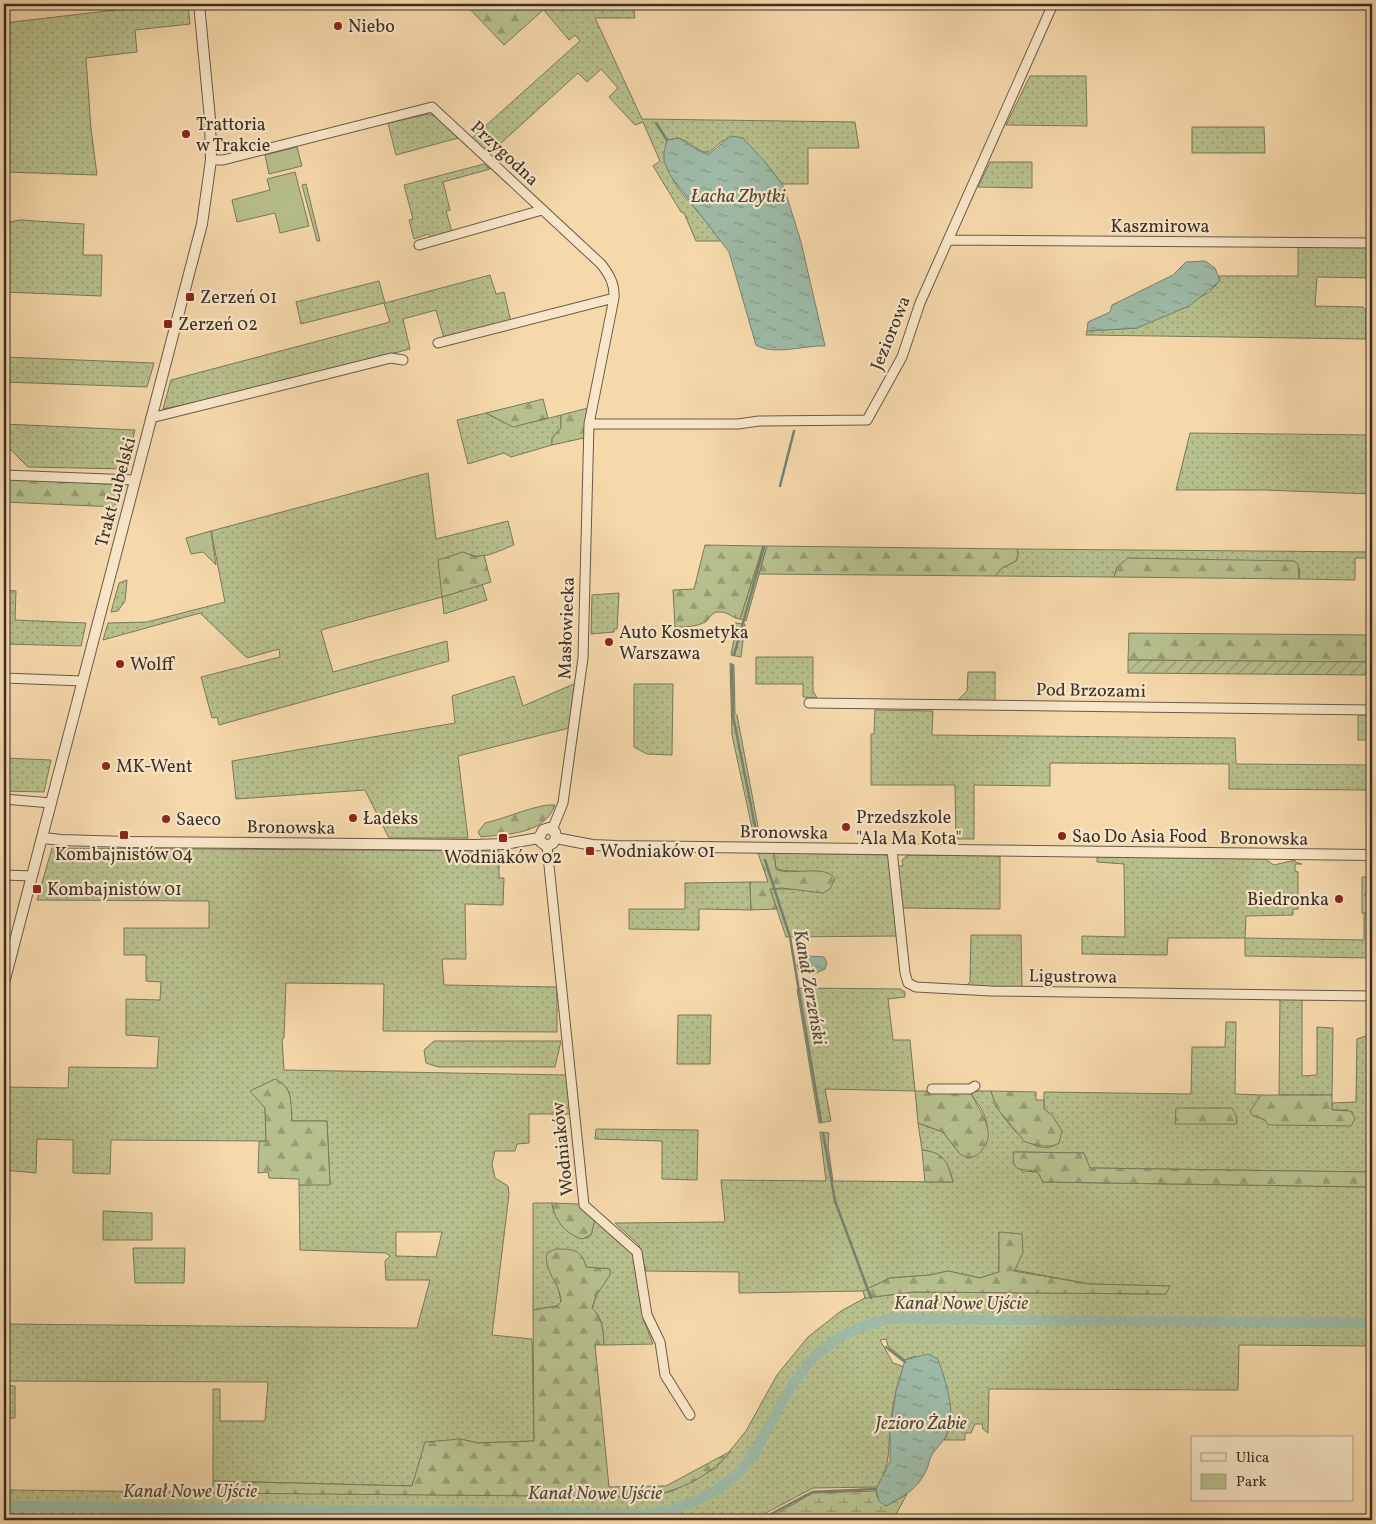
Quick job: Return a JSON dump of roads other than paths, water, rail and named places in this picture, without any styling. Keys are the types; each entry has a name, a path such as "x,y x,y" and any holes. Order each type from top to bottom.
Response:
{"street":[{"name":"Trakt Lubelski","path":"4,984 202,224 211,160 210,119 199,4"},
{"name":"Jeziorowa","path":"589,424 738,424 760,421 867,420 902,357 920,303 1053,4"},
{"name":"Przygodna","path":"211,160 223,160 242,156 432,107 601,264 613,283 614,298 589,424"},
{"path":"419,245 542,210"},
{"name":"Kaszmirowa","path":"948,240 1372,243"},
{"path":"438,343 614,298"},
{"path":"151,418 391,358 403,360"},
{"name":"Masłowiecka","path":"554,834 563,803 583,658 589,424"},
{"path":"4,475 135,480"},
{"path":"4,678 82,681"},
{"name":"Pod Brzozami","path":"809,703 1372,710"},
{"path":"4,799 51,804"},
{"name":"Bronowska","path":"43,838 117,842 475,845 504,844 539,838 542,830 616,846 1372,855"},
{"path":"539,838 547,846 554,843 554,834"},
{"name":"Wodniaków","path":"547,846 584,1205 624,1238 637,1252 647,1315 660,1342 665,1375 690,1415"},
{"name":"Ligustrowa","path":"892,850 905,973 908,983 916,987 984,991 1372,996"},
{"path":"4,875 32,876"},
{"path":"932,1089 970,1088 975,1086"}],"water":[{"name":"Łacha Zbytki","path":"731,136 743,138 784,187 801,242 825,346 772,350 756,345 729,252 670,175 664,161 667,140 678,138 699,151 707,153 714,150"},
{"path":"1205,261 1215,268 1220,281 1189,306 1137,328 1087,331 1088,322 1110,312 1112,305 1173,275 1186,262"},
{"path":"808,956 824,957 827,963 825,969 814,974 799,971 797,966 798,960"},
{"name":"Jezioro Żabie","path":"928,1354 938,1359 946,1385 951,1413 947,1435 932,1455 927,1469 918,1483 909,1492 886,1506 879,1501 876,1489 890,1461 890,1430 896,1391 905,1360"}],"waterway":[{"name":"Kanał Zerzeński","path":"656,123 667,140"},
{"name":"Kanał Zerzeński","path":"780,486 794,431"},
{"name":"Kanał Zerzeński","path":"734,655 764,547"},
{"name":"Kanał Zerzeński","path":"732,665 733,716 757,836"},
{"name":"Kanał Zerzeński","path":"765,860 790,937 821,1122"},
{"name":"Kanał Zerzeński","path":"823,1133 835,1201 871,1298"},
{"name":"Kanał Nowe Ujście","path":"4,1506 647,1514 689,1504 726,1483 751,1458 784,1398 806,1367 819,1353 849,1332 888,1319 1372,1323"},
{"name":"Kanał Zerzeński","path":"886,1347 905,1362"},
{"path":"760,1520 812,1492 876,1489"}],"place":[{"name":"Niebo","path":"338,26"},
{"name":"Trattoria w Trakcie","path":"186,134"},
{"name":"Zerzeń 01","path":"190,297"},
{"name":"Zerzeń 02","path":"168,324"},
{"name":"Auto Kosmetyka Warszawa","path":"609,642"},
{"name":"Wolff","path":"120,664"},
{"name":"MK-Went","path":"106,766"},
{"name":"Ładeks","path":"353,818"},
{"name":"Saeco","path":"166,819"},
{"name":"Przedszkole \"Ala Ma Kota\"","path":"846,827"},
{"name":"Kombajnistów 04","path":"124,835"},
{"name":"Sao Do Asia Food","path":"1062,836"},
{"name":"Wodniaków 02","path":"503,838"},
{"name":"Wodniaków 01","path":"590,851"},
{"name":"Kombajnistów 01","path":"37,889"},
{"name":"Biedronka","path":"1339,899"}]}
